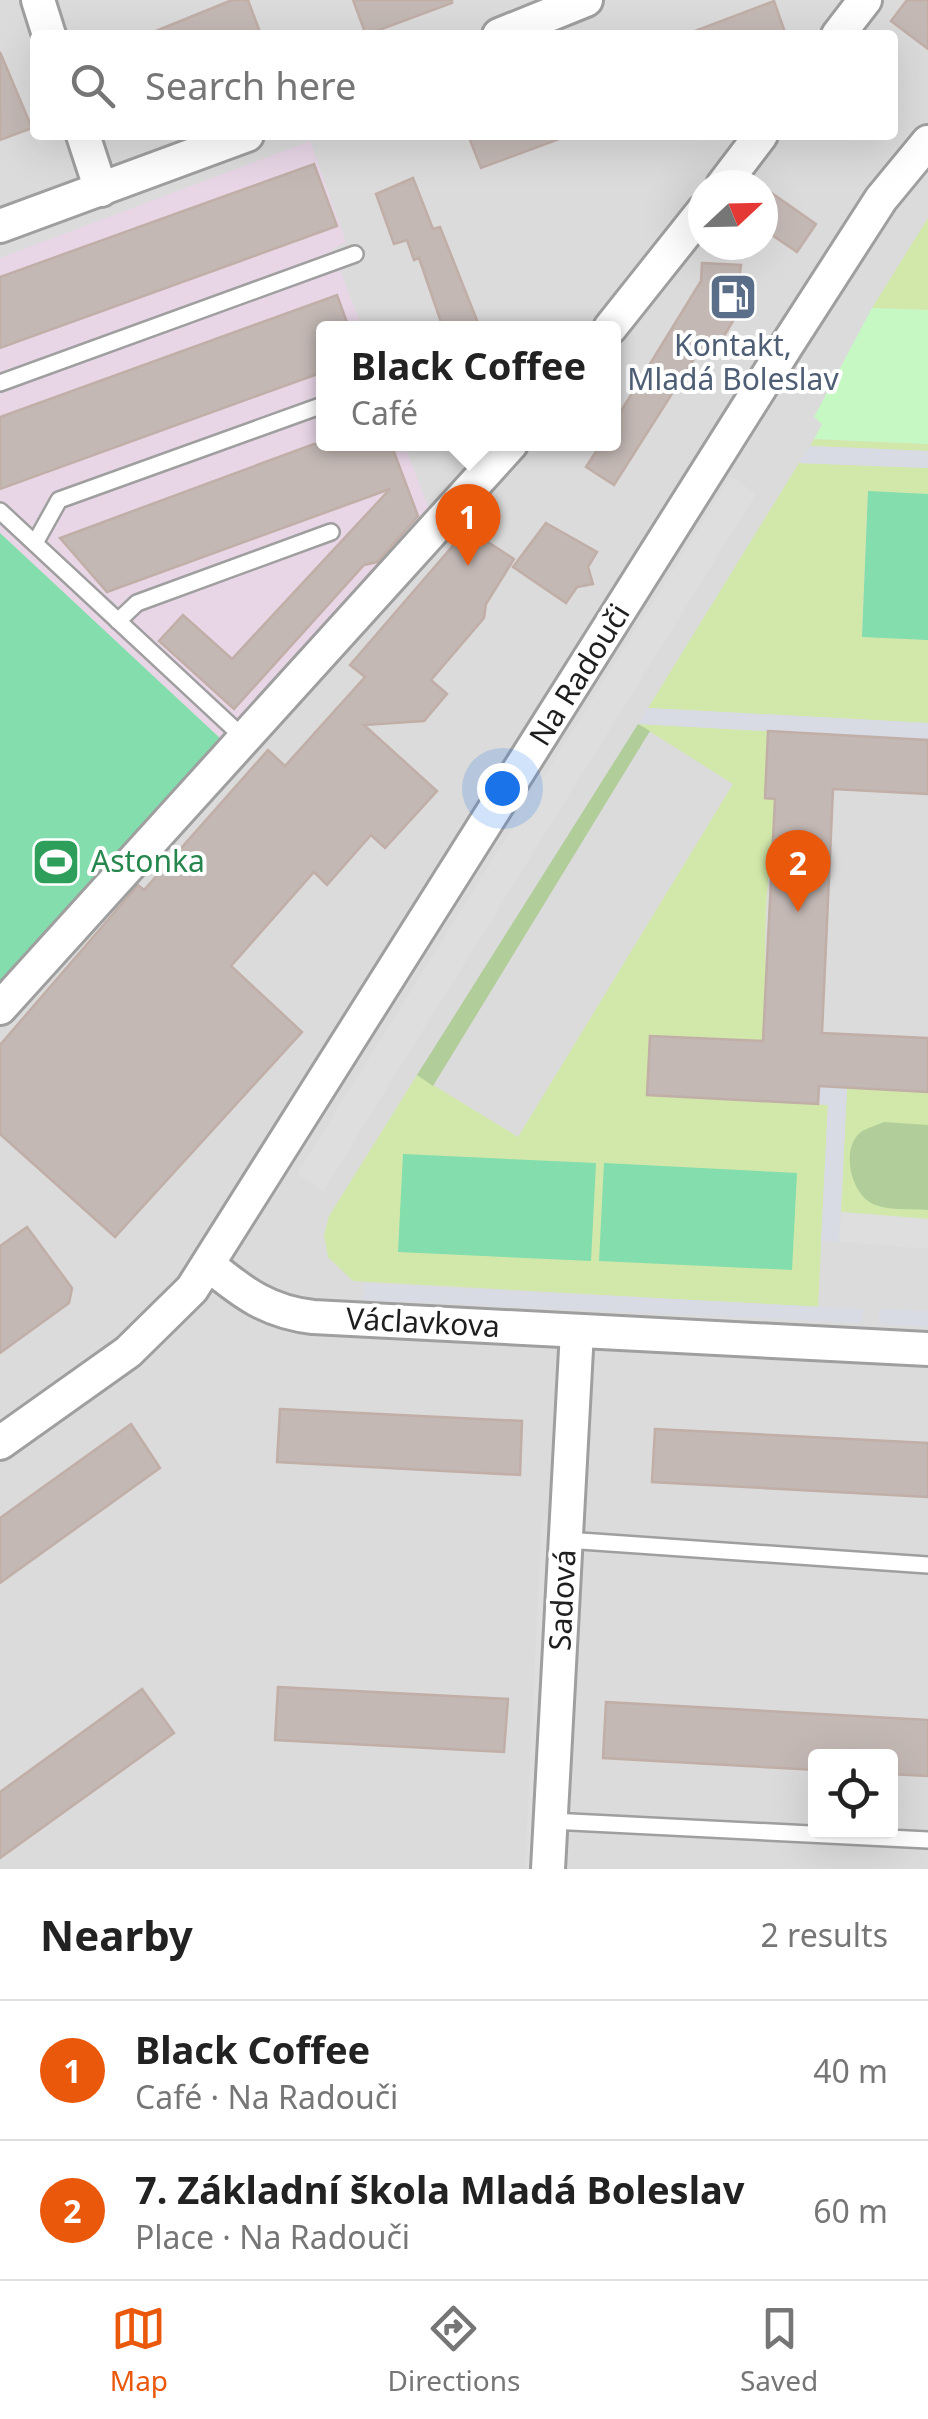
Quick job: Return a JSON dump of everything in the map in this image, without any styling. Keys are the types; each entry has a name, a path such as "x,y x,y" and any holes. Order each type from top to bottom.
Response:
{"street":[{"path":"38,0 47,30"},
{"path":"511,30 586,0"},
{"path":"842,30 865,0"},
{"path":"85,140 101,190"},
{"path":"0,226 233,140"},
{"path":"735,170 758,140"},
{"name":"Na Radouči","path":"209,1265 787,345 882,199 928,142"},
{"path":"616,321 688,230"},
{"path":"0,1008 505,451"},
{"path":"0,1443 149,1335 175,1310 209,1265"},
{"name":"Václavkova","path":"209,1265 244,1294 280,1313 928,1349"},
{"name":"Sadová","path":"548,1869 577,1331"}],"lane":[{"path":"0,383 355,254"},
{"path":"35,544 59,500 316,408"},
{"path":"0,511 245,740"},
{"path":"118,621 137,603 330,532"},
{"path":"566,1540 928,1566"},
{"path":"551,1821 928,1840"}],"shaded area":[{"path":"0,0 928,0 928,1869 0,1869"},
{"path":"310,141 346,242 332,249 359,321 316,321 316,451 407,451 429,509 223,741 0,533 0,258"},
{"path":"810,446 928,451 928,468 799,463"},
{"path":"731,476 756,494 323,1191 297,1174"},
{"path":"648,708 928,723 928,740 638,724"},
{"path":"819,1082 847,1088 839,1242 821,1241 828,1105 818,1104"},
{"path":"841,1212 928,1219 928,1249 839,1242"},
{"path":"364,1283 863,1309 862,1323 363,1300"},
{"path":"879,1309 928,1311 928,1327 879,1324"},
{"path":"542,1518 567,1519 556,1869 525,1869"}],"green space":[{"path":"928,218 928,310 872,308"},
{"path":"872,308 928,310 928,444 814,439 822,424 814,417"},
{"path":"814,439 928,444 928,451 810,446"},
{"path":"799,463 928,468 928,494 868,492 862,636 928,640 928,723 648,708"},
{"path":"868,491 928,494 928,640 862,637"},
{"name":"Astonka","path":"0,533 223,741 0,982"},
{"path":"638,724 768,731 765,798 784,799 768,886 768,1041 650,1036 647,1094 828,1105 818,1307 353,1281 328,1257 324,1235 329,1216 417,1075 518,1137 733,784"},
{"path":"638,724 650,731 433,1086 417,1075"},
{"path":"847,1088 928,1092 928,1219 841,1212"},
{"path":"884,1122 928,1125 928,1210 877,1206 858,1190 851,1169 851,1148 861,1132"},
{"path":"403,1154 596,1163 591,1261 398,1252"},
{"path":"604,1163 797,1173 792,1270 599,1261"}],"building":[{"path":"232,0 248,0 259,30 158,30"},
{"path":"353,0 452,0 379,30 364,30"},
{"path":"907,0 928,0 928,49 891,21"},
{"path":"774,1 784,30 697,30"},
{"path":"0,52 30,129 0,140"},
{"path":"470,140 557,140 481,168"},
{"path":"314,164 337,226 0,348 0,277"},
{"path":"413,178 433,229 440,227 477,321 441,321 419,258 414,260 407,240 394,244 376,194"},
{"path":"778,197 816,224 797,252 778,239"},
{"path":"702,263 741,265 733,321 712,356 701,348 614,485 586,467 596,451 621,451 621,411 701,281"},
{"path":"337,295 346,321 316,321 316,375 0,489 0,417"},
{"path":"314,444 316,451 394,451 418,516 377,562 364,565 234,709 159,641 183,615 232,659 390,489 107,592 60,538"},
{"path":"546,523 597,552 588,567 593,584 577,587 566,603 513,567"},
{"path":"479,536 514,559 486,604 484,618 431,680 447,694 424,721 364,725 437,791 385,848 371,835 327,885 314,872 231,966 302,1032 115,1237 0,1134 0,1045 138,885 144,890 268,750 285,766 365,677 350,665 458,540"},
{"path":"768,731 928,740 928,794 833,789 822,1033 928,1038 928,1092 819,1086 818,1104 647,1095 650,1036 763,1041 775,799 765,798"},
{"path":"27,1227 72,1288 69,1303 0,1353 0,1246"},
{"path":"280,1409 522,1421 520,1475 277,1462"},
{"path":"131,1424 160,1468 0,1583 0,1518"},
{"path":"655,1429 928,1443 928,1497 652,1482"},
{"path":"278,1687 508,1699 504,1752 275,1740"},
{"path":"142,1689 174,1733 0,1858 0,1792"},
{"path":"606,1702 928,1720 928,1776 898,1774 898,1749 808,1749 808,1770 603,1758"}],"place":[{"name":"Kontakt, Mladá Boleslav","path":"733,297"},
{"name":"Black Coffee","path":"468,566"},
{"name":"Astonka","path":"56,862"},
{"name":"7. Základní škola Mladá Boleslav","path":"798,912"}]}
